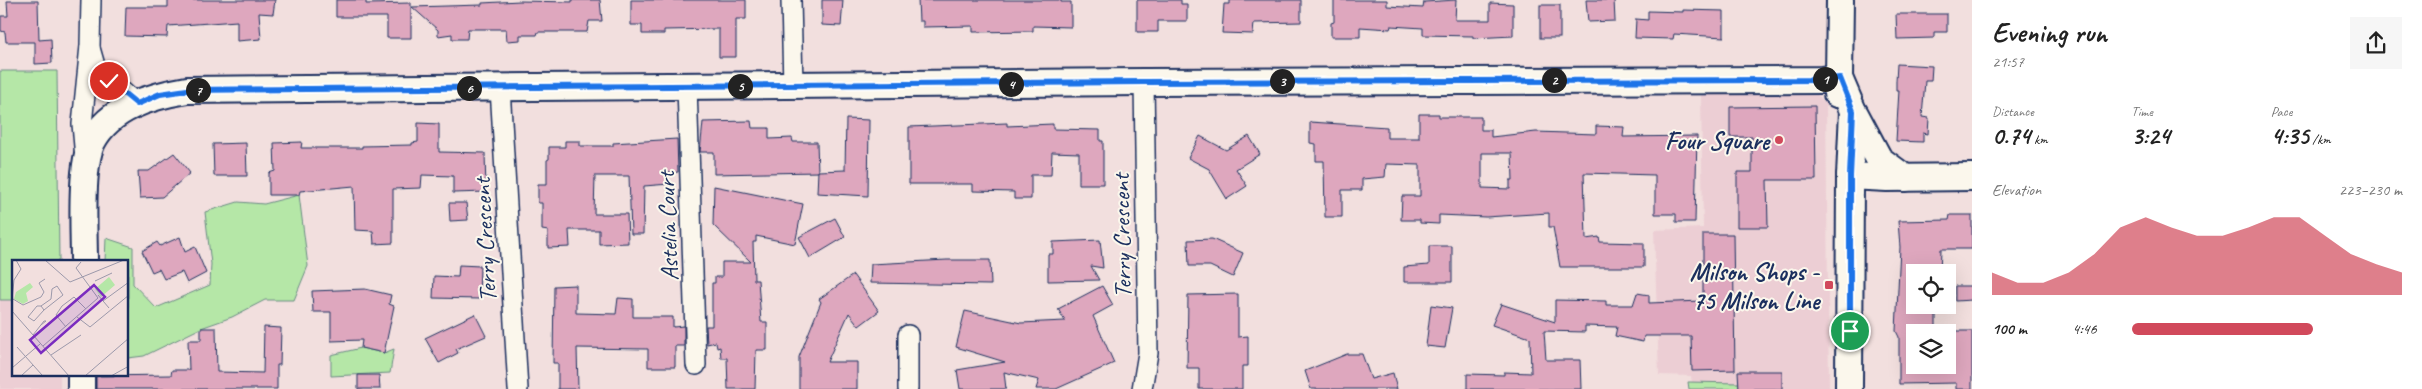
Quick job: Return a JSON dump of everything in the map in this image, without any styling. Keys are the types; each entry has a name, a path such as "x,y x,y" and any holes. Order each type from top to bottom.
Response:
{"street":[{"path":"84,260 86,167 82,124 90,46 91,0"},
{"path":"790,0 792,86"},
{"path":"1840,0 1840,78 1835,107 1835,152 1850,176"},
{"path":"90,46 96,69 137,104"},
{"path":"86,167 92,143 106,125 119,113 160,94 187,90 1144,82 1822,80 1840,78"},
{"path":"1840,78 1853,111 1879,159 1905,178"},
{"name":"Terry Crescent","path":"1142,389 1148,353 1144,82"},
{"name":"Astelia Court","path":"687,86 696,366"},
{"name":"Terry Crescent","path":"500,88 518,389"},
{"path":"1850,389 1850,176 1853,111"},
{"path":"1850,176 1905,178 1972,177"},
{"path":"908,335 908,389"},
{"path":"81,376 81,389"}],"shaded area":[{"path":"1817,94 1826,104 1829,389 1693,389 1691,376 1659,375 1654,230 1703,228 1701,95"},
{"path":"0,300 12,300 12,376 60,376 60,389 0,389"}],"green space":[{"path":"0,71 57,71 59,260 12,260 12,300 0,300"},
{"path":"299,195 308,266 294,300 265,300 232,317 201,328 144,356 129,358 129,260 105,260 106,238 133,247 133,284 156,308 210,285 211,264 205,212 238,202 264,204"},
{"path":"361,348 384,353 394,349 390,373 331,376 331,355"},
{"path":"1688,382 1739,383 1739,389 1689,389"}],"building":[{"path":"168,0 275,0 273,14 259,13 261,39 237,41 237,21 168,26 167,37 125,36 126,7 168,7"},
{"path":"336,0 366,0 366,4 411,3 411,38 387,38 387,17 336,17"},
{"path":"572,0 600,0 602,21 589,21 587,32 538,32 537,35 520,35 520,40 507,41 506,29 468,29 467,39 452,39 452,34 438,36 438,30 412,7 482,5 482,3 520,1 572,2"},
{"path":"631,0 746,0 746,19 736,19 736,57 719,57 719,29 664,30 664,34 642,34 642,25 631,25"},
{"path":"822,0 843,0 841,26 822,25"},
{"path":"918,0 1061,0 1061,2 1071,2 1071,27 1033,26 1033,31 973,32 973,26 923,27 923,21 919,21"},
{"path":"1137,0 1181,0 1181,4 1187,4 1187,21 1158,21 1158,32 1137,32"},
{"path":"1230,0 1301,0 1301,22 1254,23 1253,34 1222,33 1224,4 1230,4"},
{"path":"1334,0 1387,0 1387,6 1423,8 1424,2 1456,0 1455,20 1490,20 1490,3 1513,4 1513,36 1473,38 1473,36 1423,35 1423,28 1391,26 1390,29 1360,27 1360,37 1331,37 1331,23 1334,22"},
{"path":"1586,0 1614,0 1615,21 1588,22"},
{"path":"7,1 38,1 39,40 51,39 52,63 35,64 35,42 6,42 5,32 1,31 1,16 8,16"},
{"path":"1540,5 1560,5 1560,38 1540,38"},
{"path":"1683,10 1724,11 1724,37 1674,34 1673,39 1635,38 1636,19 1648,20 1648,11 1683,12"},
{"path":"1896,14 1947,14 1947,32 1934,32 1934,38 1897,39"},
{"path":"1897,64 1932,66 1931,81 1925,81 1922,117 1929,118 1928,134 1923,133 1923,142 1896,141 1899,90 1896,90"},
{"path":"1815,106 1816,180 1767,180 1768,227 1737,227 1737,172 1752,172 1752,137 1730,137 1730,107"},
{"path":"1419,114 1439,114 1439,117 1481,117 1481,130 1491,130 1491,137 1536,132 1596,134 1596,126 1624,127 1623,137 1697,136 1695,222 1676,222 1676,214 1655,214 1655,175 1584,173 1586,239 1599,237 1600,242 1644,243 1644,267 1560,267 1553,227 1549,227 1549,213 1486,217 1439,215 1439,224 1420,223 1420,220 1401,220 1402,196 1420,196 1420,165 1386,164 1385,177 1362,179 1362,190 1342,190 1342,217 1325,217 1324,161 1316,161 1316,144 1310,143 1310,122 1387,127 1387,138 1419,138","holes":["1482,153 1512,153 1513,180 1510,180 1510,189 1482,188"]},
{"path":"846,119 869,120 868,196 817,193 818,171 845,170"},
{"path":"751,121 752,128 769,128 769,139 792,138 793,142 817,142 818,172 714,174 714,152 700,152 703,122"},
{"path":"418,123 439,124 439,152 485,153 486,192 453,193 453,176 422,175 421,188 393,189 393,243 374,244 373,231 355,230 354,186 300,191 299,195 269,195 269,173 275,171 274,143 302,142 301,148 362,148 362,146 412,145 412,143 418,142"},
{"path":"1007,123 1007,126 1053,124 1053,129 1100,130 1100,141 1103,141 1103,184 1079,184 1079,153 1052,152 1051,175 1031,175 1031,199 1014,199 1014,192 973,191 973,184 909,184 909,127"},
{"path":"1200,136 1226,150 1249,136 1260,154 1236,169 1247,186 1227,199 1209,169 1188,158"},
{"path":"677,139 678,172 668,173 669,184 644,186 643,234 631,234 629,176 595,176 594,214 627,214 628,243 599,244 599,230 569,230 570,247 548,248 548,231 542,230 542,203 538,203 538,184 547,184 549,147 565,147 565,141 580,141 580,146 613,146 613,143"},
{"path":"246,143 247,176 214,176 213,144"},
{"path":"174,153 190,173 162,197 140,198 138,171 149,171"},
{"path":"714,186 803,204 795,244 756,236 756,242 753,242 754,280 758,280 761,322 767,322 767,350 756,350 755,389 728,389 727,358 721,358 720,347 717,348 716,342 707,344 706,326 712,326 712,283 715,283 715,277 722,277 722,262 751,262 713,225"},
{"path":"449,203 466,203 468,220 450,221"},
{"path":"1950,215 1972,215 1972,249 1941,249 1940,264 1906,264 1906,314 1936,314 1936,324 1906,324 1906,374 1956,374 1956,331 1972,331 1972,389 1956,389 1956,383 1899,384 1899,337 1896,331 1900,247 1898,221 1949,220"},
{"path":"835,218 845,237 810,258 799,237"},
{"path":"1703,234 1733,234 1735,370 1692,371 1691,336 1644,336 1643,342 1615,336 1617,327 1585,326 1585,332 1544,331 1546,360 1580,360 1581,389 1467,389 1467,374 1504,375 1504,372 1531,373 1530,338 1492,325 1501,304 1555,322 1555,300 1606,301 1606,305 1633,305 1637,293 1649,295 1649,303 1703,301"},
{"path":"180,237 185,252 195,247 206,273 187,283 182,272 164,279 159,269 152,272 142,251 157,242 160,246"},
{"path":"1212,239 1243,253 1233,277 1210,266 1189,266 1188,240"},
{"path":"1100,240 1103,268 1091,266 1099,280 1048,281 1048,254 1053,254 1053,242"},
{"path":"1429,246 1452,246 1452,282 1404,282 1404,267 1429,265"},
{"path":"990,260 991,285 870,283 871,264"},
{"path":"459,265 480,266 479,299 433,298 434,276 458,277"},
{"path":"853,275 879,311 859,326 849,313 827,362 857,362 857,389 799,389 799,357 821,302 819,299"},
{"path":"576,285 576,313 616,314 618,298 633,299 633,317 673,317 673,327 684,326 684,346 675,346 675,367 648,367 648,349 577,348 578,389 558,389 558,363 553,363 554,286"},
{"path":"1102,286 1113,305 1093,316 1114,363 1056,389 1036,389 1039,380 1004,372 1006,389 960,389 957,370 1005,362 956,347 965,311 1021,323 1065,321 1058,309"},
{"path":"1956,286 1972,286 1972,300 1956,301"},
{"path":"365,289 391,295 389,304 394,306 384,353 361,348 362,340 331,341 331,312 313,312 312,291"},
{"path":"1238,294 1238,337 1248,336 1248,366 1242,366 1242,389 1199,389 1199,368 1187,368 1188,295"},
{"path":"1431,305 1452,308 1445,348 1426,346"},
{"path":"475,314 486,336 456,349 458,353 439,363 425,338"},
{"path":"264,327 281,328 280,365 277,365 277,389 96,389 96,376 171,375 172,370 189,370 188,340 201,340 201,328 216,328 217,372 263,373"},
{"path":"1347,354 1362,354 1371,379 1393,373 1397,389 1311,389 1305,371"},
{"path":"1738,371 1782,371 1782,389 1739,389"},
{"path":"358,375 379,375 380,389 358,389"}],"place":[{"name":"Four Square","path":"1779,140"},
{"name":"Milson Shops - 75 Milson Line","path":"1829,285"}],"route":[{"path":"109,81 137,104 160,94 187,90 1784,78 1822,80 1840,78 1853,111 1853,158 1850,176 1850,331"}]}
